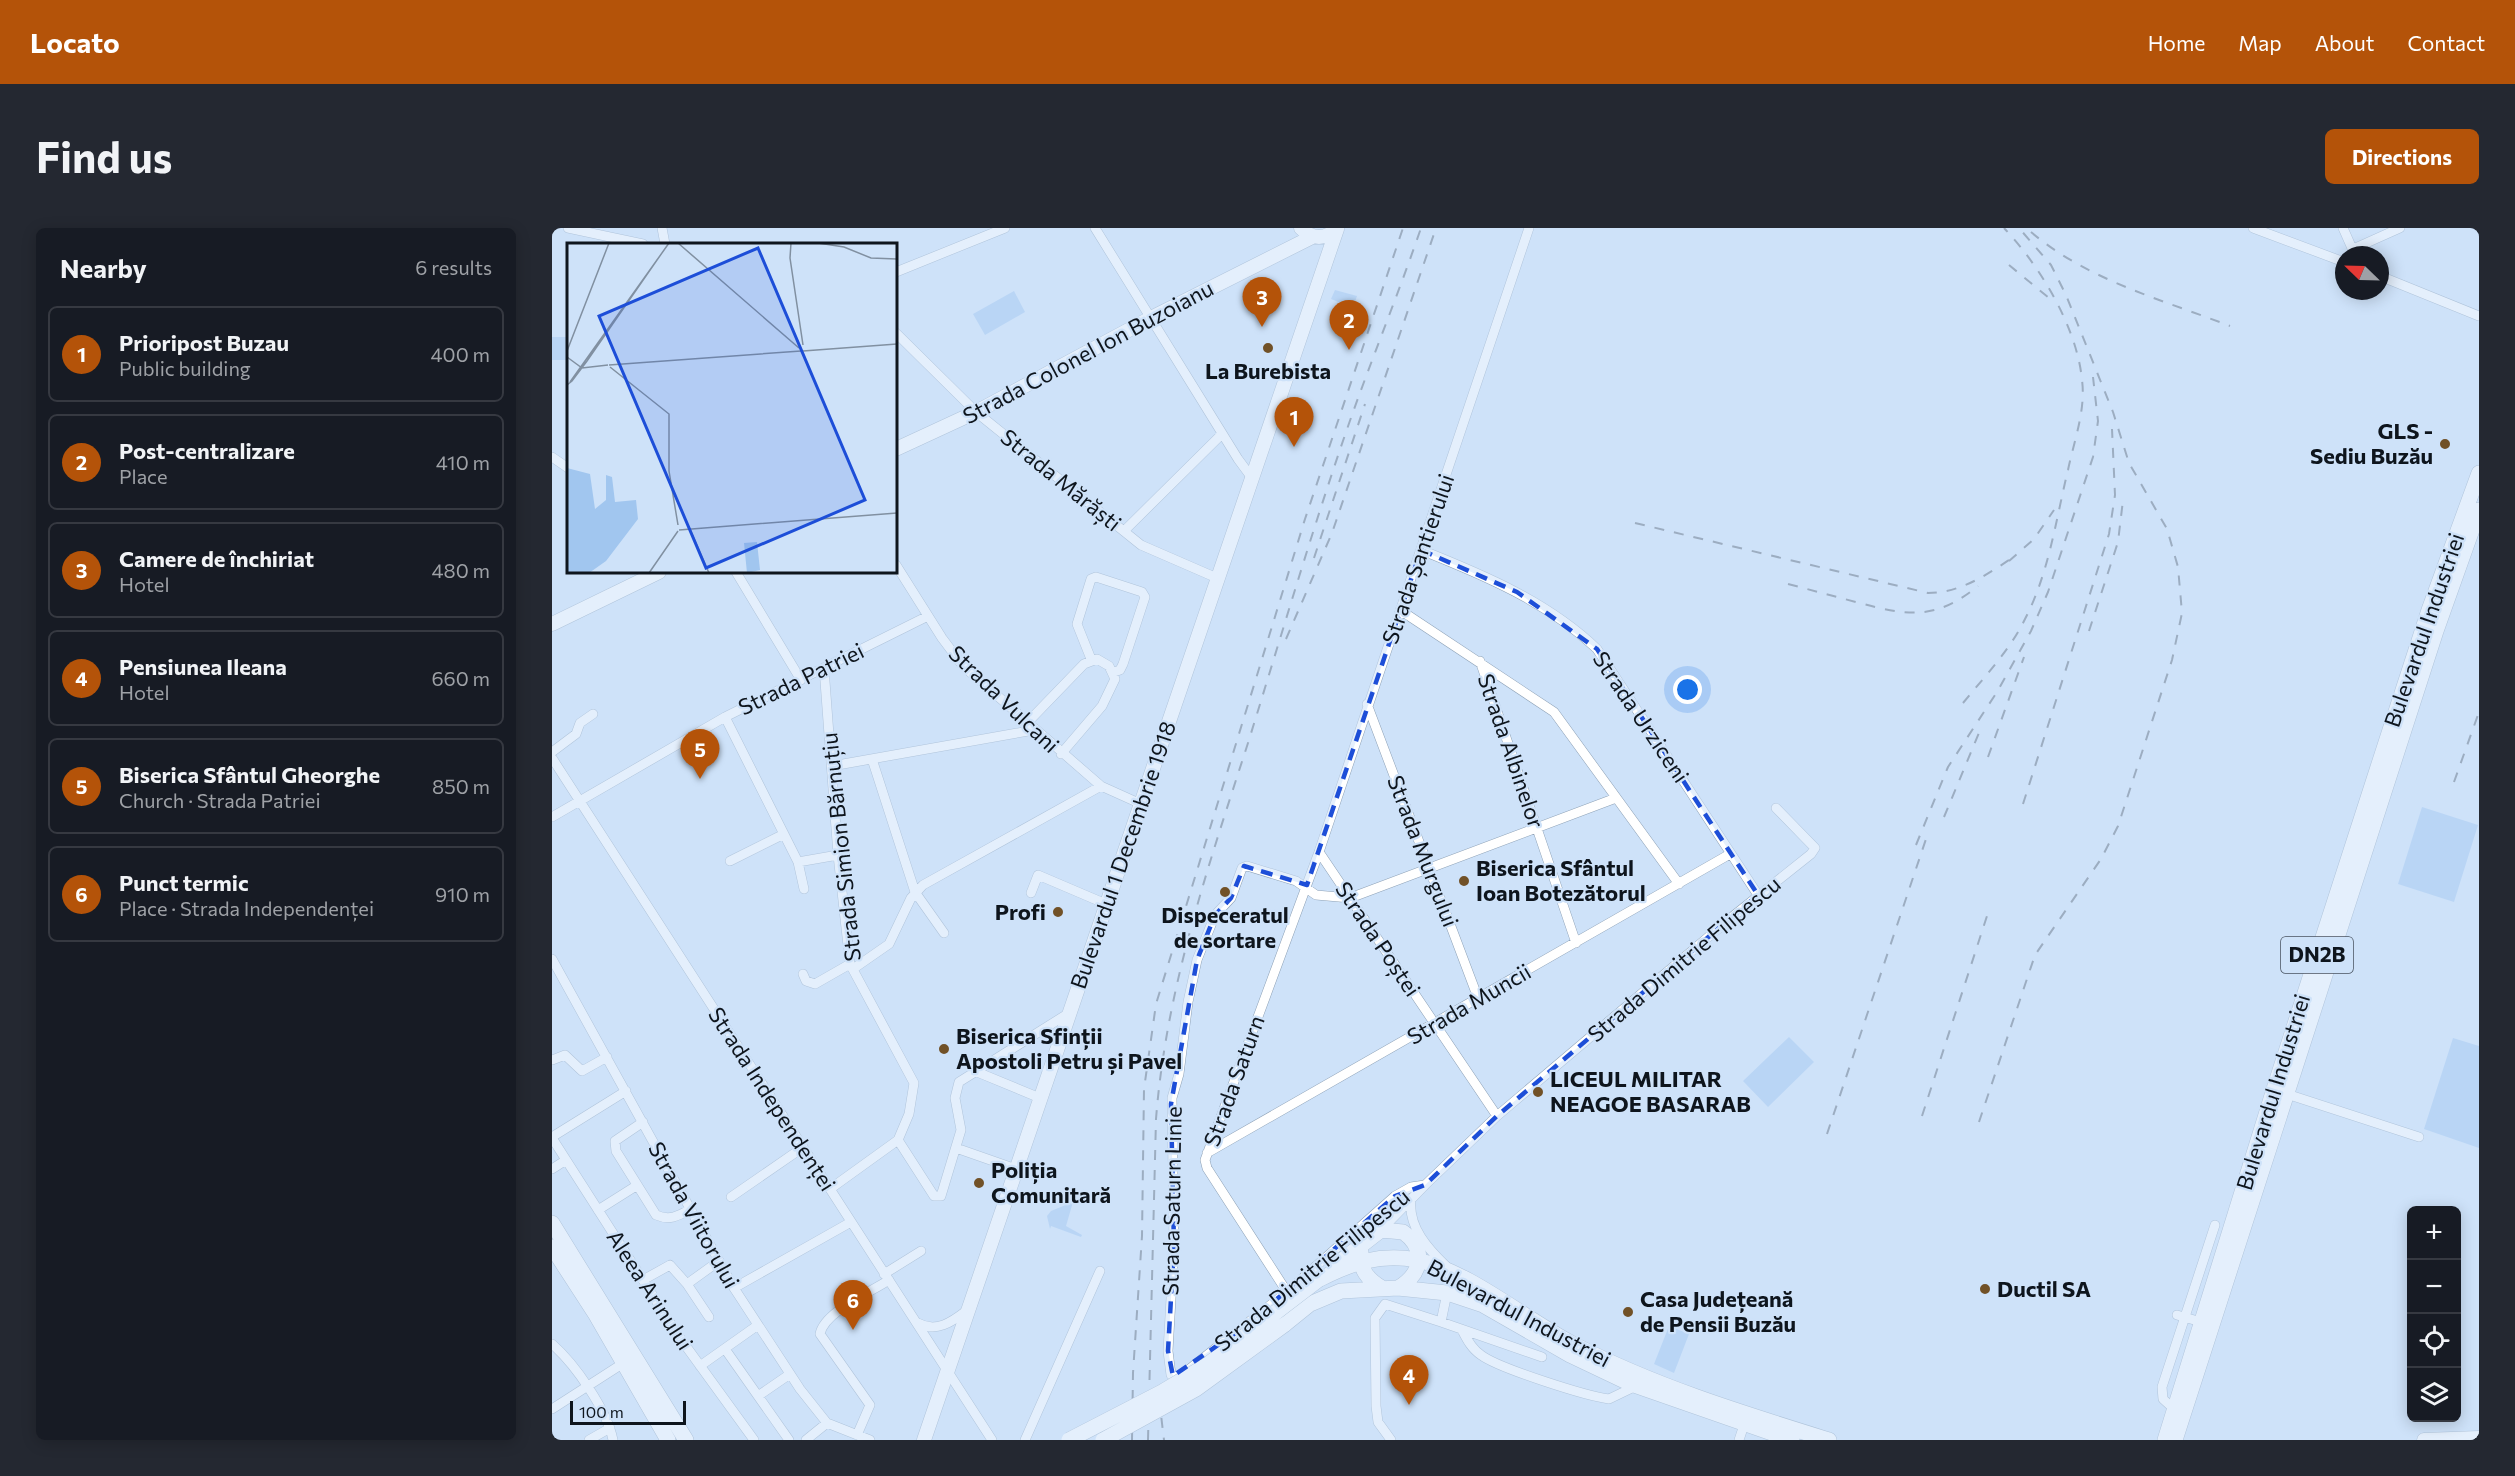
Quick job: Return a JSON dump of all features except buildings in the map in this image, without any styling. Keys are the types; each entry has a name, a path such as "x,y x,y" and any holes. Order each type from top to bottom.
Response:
{"main road":[{"path":"1301,228 1314,237 1324,270"},
{"name":"Strada Colonel Ion Buzoianu","path":"897,449 976,412 1149,319 1314,237 1328,236 1337,228"},
{"name":"Bulevardul 1 Decembrie 1918","path":"924,1440 966,1311 1337,228"},
{"name":"Bulevardul Industriei","path":"2175,1440 2429,610 2479,473"},
{"name":"Bulevardul Industriei","path":"2329,941 2479,510"},
{"path":"552,624 657,573"},
{"name":"Bulevardul Industriei","path":"2165,1440 2174,1408 2188,1318 2281,1091"},
{"path":"552,1223 686,1440"},
{"path":"1318,1280 1381,1230 1403,1232 1418,1254 1412,1277 1398,1288"},
{"path":"1365,1242 1360,1261 1366,1275 1382,1288"},
{"path":"552,1247 596,1315 622,1364 668,1440"},
{"name":"Bulevardul Industriei","path":"1069,1440 1162,1392 1206,1365 1318,1280 1360,1261 1418,1254 1572,1344 1654,1382 1792,1440"},
{"name":"Bulevardul Industriei","path":"1103,1440 1183,1397 1310,1304 1341,1291 1382,1288 1447,1293 1484,1305 1570,1355 1636,1386 1746,1419 1829,1440"},
{"path":"2424,1440 2479,1438"}],"street":[{"path":"568,228 638,243"},
{"path":"662,228 665,243"},
{"path":"897,272 1005,228"},
{"path":"1095,228 1149,319 1252,478"},
{"name":"Strada Șantierului","path":"1305,890 1529,228"},
{"path":"2253,228 2335,259"},
{"path":"2343,228 2351,246"},
{"path":"2366,246 2400,228"},
{"path":"2389,280 2479,316"},
{"name":"Strada Mărăști","path":"897,334 976,412 1124,531 1154,552 1217,578"},
{"path":"1124,531 1222,434"},
{"path":"552,458 567,467"},
{"name":"Strada Urziceni","path":"1421,550 1517,592 1571,626 1597,649 1758,896"},
{"name":"Strada Vulcani","path":"897,566 963,666 1061,754 1101,786 1141,804"},
{"path":"737,573 801,680"},
{"path":"1091,659 1077,624 1091,579 1096,577 1142,591 1145,597 1123,664 1120,670 1114,672"},
{"path":"1400,610 1554,711 1679,884"},
{"name":"Strada Patriei","path":"552,817 725,717 928,616"},
{"path":"832,766 1030,726 1070,677 1091,659"},
{"path":"1091,659 1103,662 1114,672"},
{"name":"Strada Albinelor","path":"1480,661 1576,943"},
{"name":"Strada Simion Bărnuțiu","path":"824,668 838,855 851,966 914,1083 909,1114 898,1140"},
{"path":"1061,754 1109,696 1114,672"},
{"name":"Strada Murgului","path":"1367,704 1431,868 1478,998"},
{"path":"552,752 576,734 580,723 593,714"},
{"path":"725,717 798,862 804,889"},
{"name":"Strada Independenței","path":"552,758 992,1440"},
{"path":"873,759 915,892 944,933"},
{"path":"803,974 806,981 815,984 889,944 915,892 1101,786"},
{"path":"1305,890 1319,896 1350,898 1616,798"},
{"name":"Strada Dimitrie Filipescu","path":"1170,1371 1177,1377 1187,1371 1287,1292 1395,1196 1411,1187 1425,1185 1497,1116 1811,854 1815,848 1776,808"},
{"path":"730,861 784,834"},
{"name":"Strada Poștei","path":"1319,852 1497,1116"},
{"name":"Strada Muncii","path":"1207,1153 1730,854"},
{"path":"798,862 838,855"},
{"name":"Strada Saturn Linie","path":"1170,1371 1168,1351 1174,1233 1172,1098 1179,1074 1188,1002 1197,960 1215,915 1231,898 1242,868 1246,866 1296,881 1305,890"},
{"path":"1030,893 1038,875 1106,904"},
{"name":"Strada Saturn","path":"1287,1292 1207,1168 1207,1153 1305,890"},
{"name":"Strada Viitorului","path":"552,959 734,1288 790,1374 827,1423"},
{"path":"830,1190 898,1140 934,1196 938,1197 944,1192 956,1148 961,1120 955,1098 962,1079 977,1072 1069,1013"},
{"path":"552,1060 564,1055 582,1071 607,1057"},
{"path":"977,1072 1040,1098"},
{"path":"552,1137 626,1091"},
{"path":"2281,1091 2419,1137"},
{"path":"643,1122 619,1137 614,1146 636,1186 656,1215 665,1219 675,1218 691,1209"},
{"name":"Aleea Arinului","path":"552,1137 700,1366 753,1440"},
{"path":"731,1197 802,1148"},
{"path":"956,1148 1016,1169"},
{"path":"552,1169 566,1160"},
{"path":"1381,1230 1425,1185"},
{"path":"598,1210 636,1186"},
{"path":"1411,1200 1411,1215 1428,1249 1454,1274"},
{"path":"734,1288 851,1222"},
{"path":"1416,1224 1418,1254"},
{"path":"2188,1318 2216,1225"},
{"path":"857,1435 870,1405 820,1334 822,1325 830,1316 921,1251"},
{"path":"687,1284 719,1261"},
{"path":"643,1280 670,1264 675,1266 709,1317"},
{"path":"1024,1440 1100,1271"},
{"path":"1441,1322 1447,1293"},
{"path":"1391,1440 1378,1422 1376,1406 1375,1318 1384,1304 1542,1357"},
{"path":"918,1323 927,1327 939,1327 966,1311"},
{"path":"700,1366 758,1325"},
{"path":"1462,1330 1473,1349 1490,1361 1572,1388 1609,1399 1636,1386"},
{"path":"552,1344 562,1353 604,1413 613,1440"},
{"path":"725,1349 789,1440"},
{"path":"552,1409 622,1364"},
{"path":"758,1396 790,1374"},
{"path":"1739,1440 1746,1419"},
{"path":"806,1440 827,1423 870,1440"},
{"path":"589,1440 610,1428"}],"highlighted area":[{"path":"1421,550 1517,592 1597,649 1758,895 1497,1116 1425,1185 1395,1196 1247,1325 1173,1376 1168,1351 1174,1246 1171,1104 1197,960 1215,915 1231,898 1244,866 1307,885"}],"shaded area":[{"path":"1335,290 1357,296 1353,308 1331,299"},
{"path":"1014,291 1025,312 985,335 973,314"},
{"path":"552,337 567,337 567,360 552,360"},
{"path":"2422,807 2478,825 2454,902 2398,884"},
{"path":"1789,1037 1814,1062 1768,1107 1743,1081"},
{"path":"2453,1038 2479,1046 2479,1148 2424,1129"},
{"path":"1073,1202 1066,1226 1082,1235 1081,1237 1051,1226 1050,1229 1047,1216 1051,1211"},
{"path":"1669,1326 1689,1334 1674,1373 1654,1364"}],"railway":[{"path":"1132,1440 1133,1373 1142,1236 1144,1089 1156,1004 1305,519 1403,228"},
{"path":"1148,1440 1156,1119 1161,1071 1179,976 1204,882 1320,512 1354,409 1421,228"},
{"path":"1286,639 1332,533 1436,228"},
{"path":"1963,703 2012,641 2033,601 2051,546 2082,403 2083,391 2079,360 2065,319 2055,298 2031,260 2004,228"},
{"path":"1979,1122 2035,955 2101,859 2118,826 2172,660 2182,613 2178,567 2167,529 2129,463 2113,412 2066,295 2051,265 2019,228"},
{"path":"2031,232 2053,249 2101,276 2230,326"},
{"path":"2009,265 2049,298"},
{"path":"1916,845 1948,767 1997,692 2031,631 2048,592 2093,457 2098,421 2093,377"},
{"path":"1314,558 1365,404"},
{"path":"2023,804 2109,534 2115,495 2112,429"},
{"path":"2089,631 2118,542 2123,500"},
{"path":"2009,561 2034,539 2054,510"},
{"path":"1635,523 1928,593 1963,586 1984,576 2015,556"},
{"path":"1788,584 1874,607 1906,612 1934,610 1948,605 1978,586"},
{"path":"1988,757 2024,657"},
{"path":"2454,782 2479,712"},
{"path":"1944,817 1981,728"},
{"path":"1827,1134 1927,836"},
{"path":"1922,1116 1987,916"},
{"path":"1159,1398 1164,1440"}],"place":[{"name":"Camere de închiriat","path":"1262,327"},
{"name":"La Burebista","path":"1268,348"},
{"name":"Post-centralizare","path":"1349,350"},
{"name":"GLS - Sediu Buzău","path":"2445,444"},
{"name":"Prioripost Buzau","path":"1294,447"},
{"name":"Biserica Sfântul Gheorghe","path":"700,779"},
{"name":"Biserica Sfântul Ioan Botezătorul","path":"1464,881"},
{"name":"Dispeceratul de sortare","path":"1225,892"},
{"name":"Profi","path":"1058,912"},
{"name":"Biserica Sfinții Apostoli Petru și Pavel","path":"944,1049"},
{"name":"LICEUL MILITAR NEAGOE BASARAB","path":"1538,1092"},
{"name":"Poliția Comunitară","path":"979,1183"},
{"name":"Ductil SA","path":"1985,1289"},
{"name":"Casa Județeană de Pensii Buzău","path":"1628,1312"},
{"name":"Punct termic","path":"853,1330"},
{"name":"Pensiunea Ileana","path":"1409,1405"}]}
